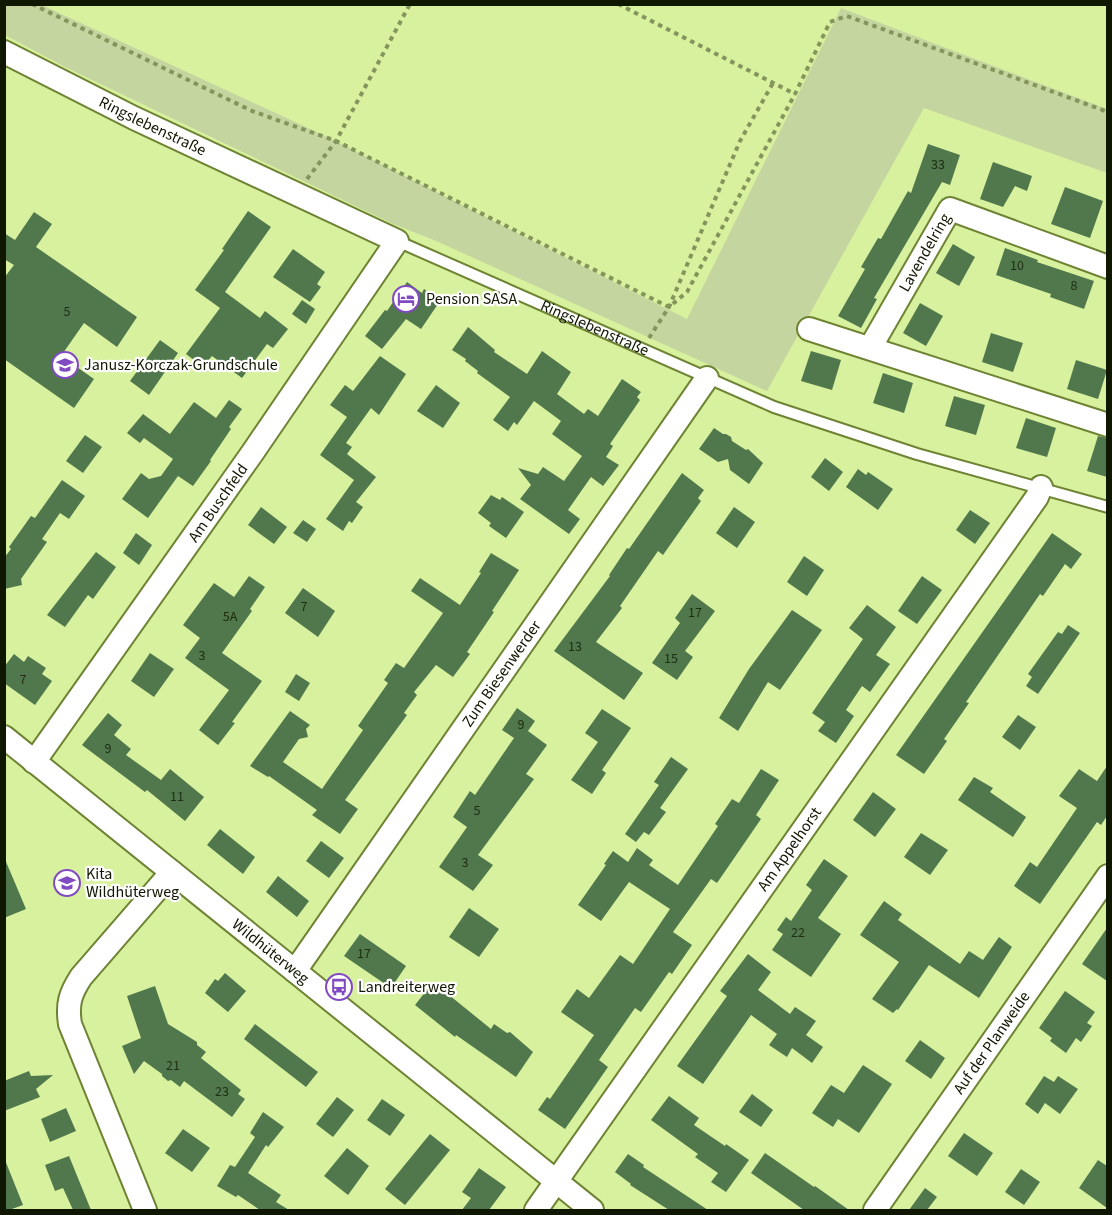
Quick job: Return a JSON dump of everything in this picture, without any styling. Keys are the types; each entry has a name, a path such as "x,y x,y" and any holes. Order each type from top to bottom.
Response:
{"street":[{"name":"Ringslebenstraße","path":"4,52 134,118 397,241"},
{"name":"Lavendelring","path":"870,348 950,209 1107,267"},
{"name":"Am Buschfeld","path":"34,762 253,452 397,241"},
{"path":"809,329 1107,425"},
{"name":"Zum Biesenwerder","path":"295,971 707,378"},
{"name":"Am Appelhorst","path":"536,1210 1038,496 1041,487"},
{"name":"Wildhüterweg","path":"4,737 592,1210"},
{"path":"146,1210 70,1024 68,1006 72,992 81,977 172,872"},
{"name":"Auf der Planweide","path":"875,1210 1107,876"}],"lane":[{"name":"Ringslebenstraße","path":"397,241 774,407 917,454 1107,507"}],"path":[{"path":"32,4 252,111 336,141 669,307"},
{"path":"296,194 336,141 410,4"},
{"path":"618,4 795,94"},
{"path":"669,307 687,292 795,94 830,22 847,16 1107,111"},
{"path":"642,349 669,307 740,141 773,83"}],"green space":[{"path":"4,5 42,5 336,141 687,319 841,8 1107,109 1107,173 924,108 767,391 434,240 393,224 65,67 5,35"}],"building":[{"path":"928,144 960,155 950,185 942,182 874,298 877,299 861,328 838,316 865,269 861,267 878,238 881,239 908,191 911,193"},
{"path":"993,162 1032,176 1027,191 1015,186 1003,207 980,199"},
{"path":"1065,187 1103,201 1090,238 1051,224"},
{"path":"248,211 271,227 225,292 260,318 265,311 288,329 273,348 267,344 242,378 212,356 203,367 186,354 220,308 195,290"},
{"path":"34,212 52,224 36,247 137,317 117,347 84,323 61,356 94,379 74,408 4,359 4,278 14,265 4,259 4,233 15,240"},
{"path":"953,244 975,257 959,286 936,273"},
{"path":"1005,248 1038,260 1037,262 1094,281 1084,309 1050,297 1051,294 996,275"},
{"path":"293,249 325,272 317,284 321,287 310,302 273,277"},
{"path":"407,282 422,293 424,289 440,301 421,329 406,319 382,349 365,336 385,310 387,311"},
{"path":"302,300 315,309 306,324 292,314"},
{"path":"920,303 943,316 926,346 903,333"},
{"path":"468,327 495,350 494,352 527,374 542,351 571,372 557,394 584,414 588,409 598,416 622,379 641,392 637,397 640,400 610,444 613,446 606,457 619,465 603,486 591,477 568,510 580,519 569,534 520,499 531,485 518,468 538,474 543,467 564,481 582,456 552,434 561,421 534,401 517,425 514,422 508,431 493,420 510,397 477,373 478,371 465,361 466,359 452,350"},
{"path":"991,333 1023,343 1013,372 982,362"},
{"path":"160,340 178,353 149,395 130,381"},
{"path":"811,351 841,360 832,390 801,381"},
{"path":"380,356 406,374 379,415 371,408 346,443 352,447 347,454 376,477 356,502 363,507 343,531 326,519 354,480 320,455 347,417 330,405 345,385 353,391"},
{"path":"1076,360 1107,370 1098,399 1067,389"},
{"path":"883,373 913,383 904,413 873,403"},
{"path":"436,385 460,403 443,428 417,411"},
{"path":"954,396 985,405 976,435 945,426"},
{"path":"229,400 242,409 193,486 178,476 148,518 122,499 141,473 149,479 161,476 173,459 144,438 140,443 127,433 143,414 170,434 194,402 216,418"},
{"path":"1026,418 1056,428 1047,457 1016,448"},
{"path":"714,428 731,437 732,441 746,450 748,449 763,463 749,484 730,470 728,459 718,462 699,449"},
{"path":"85,435 102,447 83,473 66,461"},
{"path":"1098,436 1107,438 1107,477 1087,471"},
{"path":"825,458 843,472 829,491 811,477"},
{"path":"858,469 866,475 868,472 893,489 878,510 846,487"},
{"path":"682,473 704,490 698,498 701,501 663,555 658,551 620,606 622,608 596,642 643,673 624,700 554,651"},
{"path":"62,480 85,496 69,519 60,513 42,539 47,542 21,579 22,585 4,589 4,558 11,549 9,547 31,516 35,518"},
{"path":"491,495 500,500 502,497 524,512 506,538 489,526 491,523 478,513"},
{"path":"261,507 287,527 274,544 248,525"},
{"path":"734,507 755,522 737,548 716,533"},
{"path":"970,510 990,523 975,544 956,530"},
{"path":"303,520 316,529 307,542 293,533"},
{"path":"136,533 152,545 139,565 123,553"},
{"path":"1052,533 1082,554 1071,569 1065,564 1043,596 1040,594 966,702 969,703 944,739 947,741 924,774 896,755"},
{"path":"96,552 116,567 93,599 88,595 65,627 47,615"},
{"path":"491,553 519,570 467,652 470,654 453,677 436,665 414,692 417,695 404,713 407,715 345,800 358,809 340,834 312,815 317,810 269,776 250,766 290,711 310,725 306,729 308,737 299,739 283,762 322,789 363,730 358,726 388,683 384,680 396,663 404,668 443,613 411,591 420,578 460,605"},
{"path":"804,556 824,570 807,596 787,582"},
{"path":"249,576 265,587 250,609 252,611 222,653 262,681 218,745 199,730 229,690 185,658 200,638 183,625 214,583 234,597"},
{"path":"922,576 942,590 917,624 898,611"},
{"path":"303,588 335,611 318,637 285,613"},
{"path":"692,594 715,611 685,651 693,657 677,680 652,663 680,623 675,618"},
{"path":"867,605 896,627 876,655 890,664 870,692 862,686 846,710 854,716 836,743 818,731 825,722 812,713 863,639 849,628"},
{"path":"792,610 822,630 780,690 768,682 738,731 719,718 749,669"},
{"path":"1068,625 1080,633 1038,694 1026,686 1032,677 1028,674 1058,632 1062,634"},
{"path":"150,653 174,669 154,697 131,681"},
{"path":"14,654 24,662 28,656 46,668 42,674 52,681 35,705 4,683 4,667"},
{"path":"296,674 310,683 299,701 285,692"},
{"path":"517,708 535,721 528,731 547,745 526,774 534,779 478,855 493,865 473,891 439,867 467,827 453,817 470,791 475,795 514,738 502,730"},
{"path":"602,709 631,728 602,770 606,773 592,794 571,780 598,742 585,733"},
{"path":"108,713 122,725 114,735 131,749 126,755 161,780 170,769 204,797 185,821 147,790 145,792 82,745"},
{"path":"1018,715 1036,727 1020,750 1002,737"},
{"path":"671,757 688,769 660,808 666,812 649,835 644,832 636,842 625,834 659,785 654,782"},
{"path":"1107,766 1107,816 1101,825 1097,822 1040,904 1014,886 1030,862 1037,867 1077,808 1059,796 1079,769 1097,781"},
{"path":"761,769 779,780 756,815 761,819 717,883 711,879 673,932 692,945 672,974 669,972 641,1012 635,1008 599,1060 608,1067 565,1129 538,1110 547,1097 550,1099 594,1035 561,1012 577,989 589,998 620,955 633,964 670,909 629,882 601,921 578,905 613,851 628,862 637,848 653,860 649,865 678,885 718,826 715,824 732,799 739,803"},
{"path":"974,777 993,788 990,792 1026,817 1013,837 958,800"},
{"path":"873,792 896,809 875,837 853,820"},
{"path":"220,829 255,857 243,874 207,845"},
{"path":"921,833 948,850 930,875 904,857"},
{"path":"321,841 344,858 329,878 306,861"},
{"path":"4,857 26,909 4,918"},
{"path":"824,859 848,876 818,918 841,934 811,977 772,950 783,934 777,930 786,917 791,921 812,890 806,885"},
{"path":"278,876 309,901 297,917 266,892"},
{"path":"884,901 902,914 898,920 960,964 969,951 983,960 999,937 1012,947 979,998 929,965 898,1010 893,1013 872,999 899,962 860,935"},
{"path":"469,908 499,929 479,957 449,937"},
{"path":"1107,928 1107,981 1082,964"},
{"path":"360,934 406,966 391,988 344,956"},
{"path":"748,954 771,972 758,990 790,1014 795,1007 816,1021 806,1035 823,1047 812,1063 792,1048 787,1057 769,1045 777,1034 751,1015 703,1084 677,1066 727,996 720,991"},
{"path":"225,973 246,991 228,1012 205,993 215,979 218,981"},
{"path":"433,982 491,1029 494,1024 507,1033 510,1032 533,1052 516,1077 456,1035 455,1037 415,1005"},
{"path":"155,986 168,1024 197,1042 197,1045 206,1052 201,1058 241,1090 238,1094 245,1099 232,1117 184,1081 180,1087 171,1080 168,1081 144,1061 134,1074 122,1046 141,1038 127,996"},
{"path":"1065,991 1095,1012 1087,1023 1092,1026 1081,1042 1076,1038 1066,1053 1050,1041 1052,1038 1039,1028"},
{"path":"255,1024 318,1072 306,1087 244,1039"},
{"path":"920,1040 945,1058 931,1079 905,1061"},
{"path":"863,1065 892,1084 859,1133 838,1119 833,1127 812,1113 831,1085 844,1093"},
{"path":"29,1071 31,1076 53,1075 36,1089 40,1097 4,1111 4,1081"},
{"path":"1044,1076 1054,1082 1058,1076 1078,1089 1060,1114 1045,1103 1038,1114 1025,1104"},
{"path":"752,1094 773,1110 761,1127 739,1112"},
{"path":"669,1096 699,1118 694,1125 749,1160 726,1192 711,1182 718,1173 695,1157 698,1154 651,1120"},
{"path":"337,1097 354,1110 333,1137 316,1124"},
{"path":"382,1099 405,1115 390,1136 367,1120"},
{"path":"66,1108 76,1131 50,1142 41,1119"},
{"path":"263,1112 284,1127 268,1147 266,1145 248,1173 281,1195 276,1202 289,1210 260,1210 238,1195 236,1197 217,1186 230,1165 235,1167 255,1137 250,1133"},
{"path":"183,1129 210,1148 192,1172 165,1153"},
{"path":"964,1133 993,1153 977,1176 948,1156"},
{"path":"430,1134 450,1150 405,1205 385,1189"},
{"path":"347,1148 369,1166 348,1195 324,1176"},
{"path":"765,1153 849,1210 804,1210 751,1173"},
{"path":"628,1154 644,1165 643,1167 708,1210 669,1210 630,1185 615,1172"},
{"path":"69,1156 91,1210 73,1210 63,1188 55,1191 45,1165"},
{"path":"5,1160 23,1205 9,1210 4,1210"},
{"path":"1098,1160 1107,1166 1107,1208 1079,1188"},
{"path":"479,1168 506,1187 489,1210 462,1210 471,1198 462,1192"},
{"path":"1021,1169 1040,1182 1024,1205 1005,1192"},
{"path":"925,1188 937,1197 927,1210 909,1210"}],"place":[{"name":"Pension SASA","path":"406,299"},
{"name":"Janusz-Korczak-Grundschule","path":"65,365"},
{"name":"Kita Wildhüterweg","path":"67,883"},
{"name":"Landreiterweg","path":"339,987"}]}
